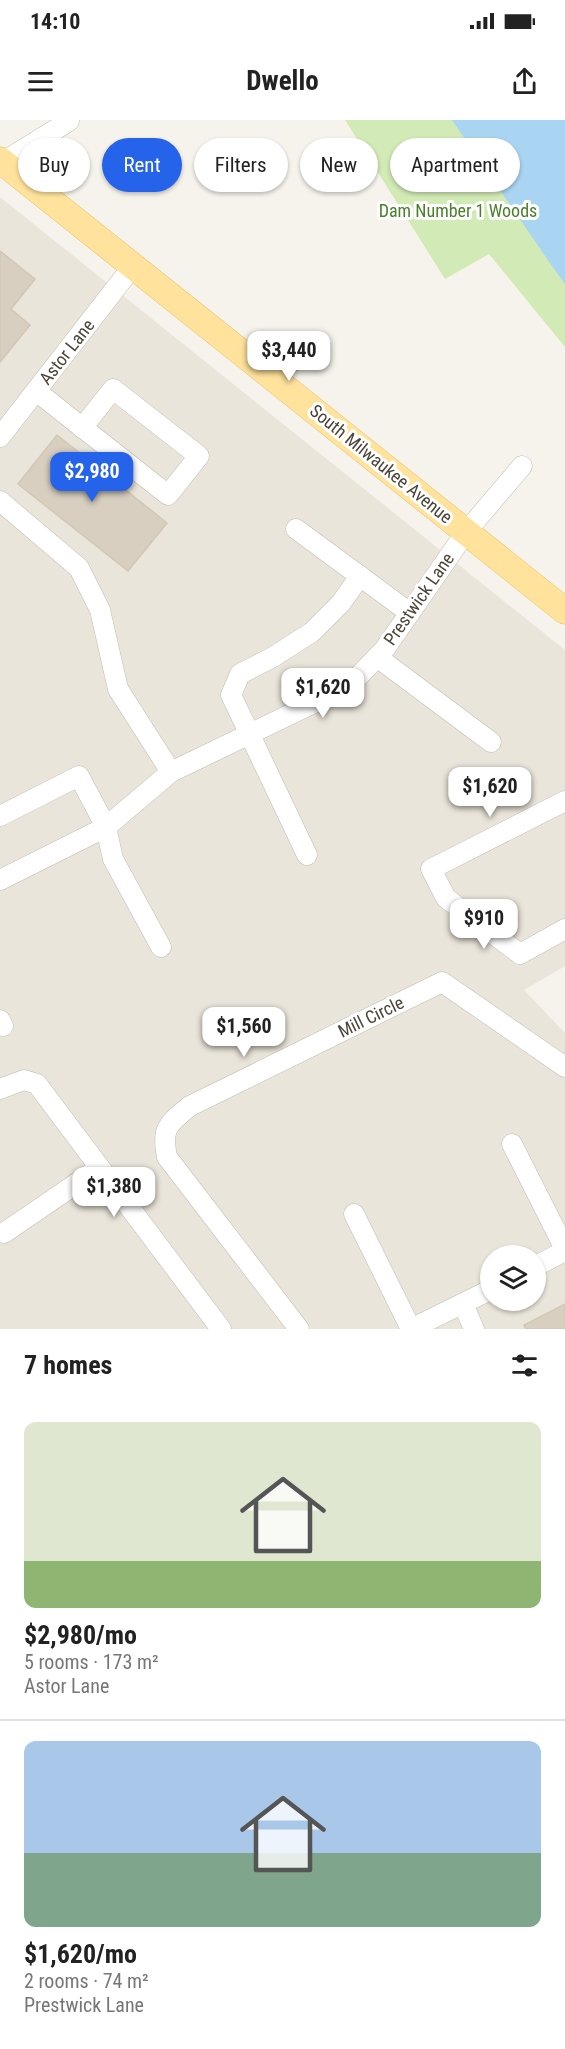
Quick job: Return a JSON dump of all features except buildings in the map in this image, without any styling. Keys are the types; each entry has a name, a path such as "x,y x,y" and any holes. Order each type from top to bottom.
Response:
{"main road":[{"name":"South Milwaukee Avenue","path":"2,161 565,611"}],"street":[{"path":"2,161 69,121"},
{"name":"Astor Lane","path":"1,435 134,266"},
{"path":"264,371 302,358"},
{"path":"36,391 82,428 168,495 199,456 113,389 82,428"},
{"name":"Prestwick Lane","path":"0,880 106,827 171,772 349,686 377,657 466,532 522,466"},
{"path":"0,501 79,568 100,610 118,689 171,772"},
{"path":"296,529 410,613"},
{"path":"307,855 231,695 240,674 273,657 312,632 341,603 360,576"},
{"path":"377,657 491,742"},
{"path":"0,816 79,776 106,827 113,859 161,947"},
{"path":"565,801 431,869 446,898 520,954 565,929"},
{"name":"Mill Circle","path":"299,1329 167,1157 164,1141 170,1123 190,1106 442,982 565,1067"},
{"path":"0,1089 24,1080 37,1084 221,1329"},
{"path":"512,1144 565,1250 546,1260"},
{"path":"4,1233 99,1168"},
{"path":"354,1214 411,1329 480,1295"},
{"path":"463,1304 474,1329"}],"shaded area":[{"path":"0,197 565,650 565,966 524,990 565,1033 565,1329 0,1329"}],"green space":[{"name":"Dam Number 1 Woods","path":"345,120 565,120 565,347 489,254 445,279 390,192 520,192 520,138 390,138 390,192 378,172 378,138 356,138"}],"water":[{"path":"452,120 565,120 565,284 501,192 520,192 520,138 464,138"}]}
